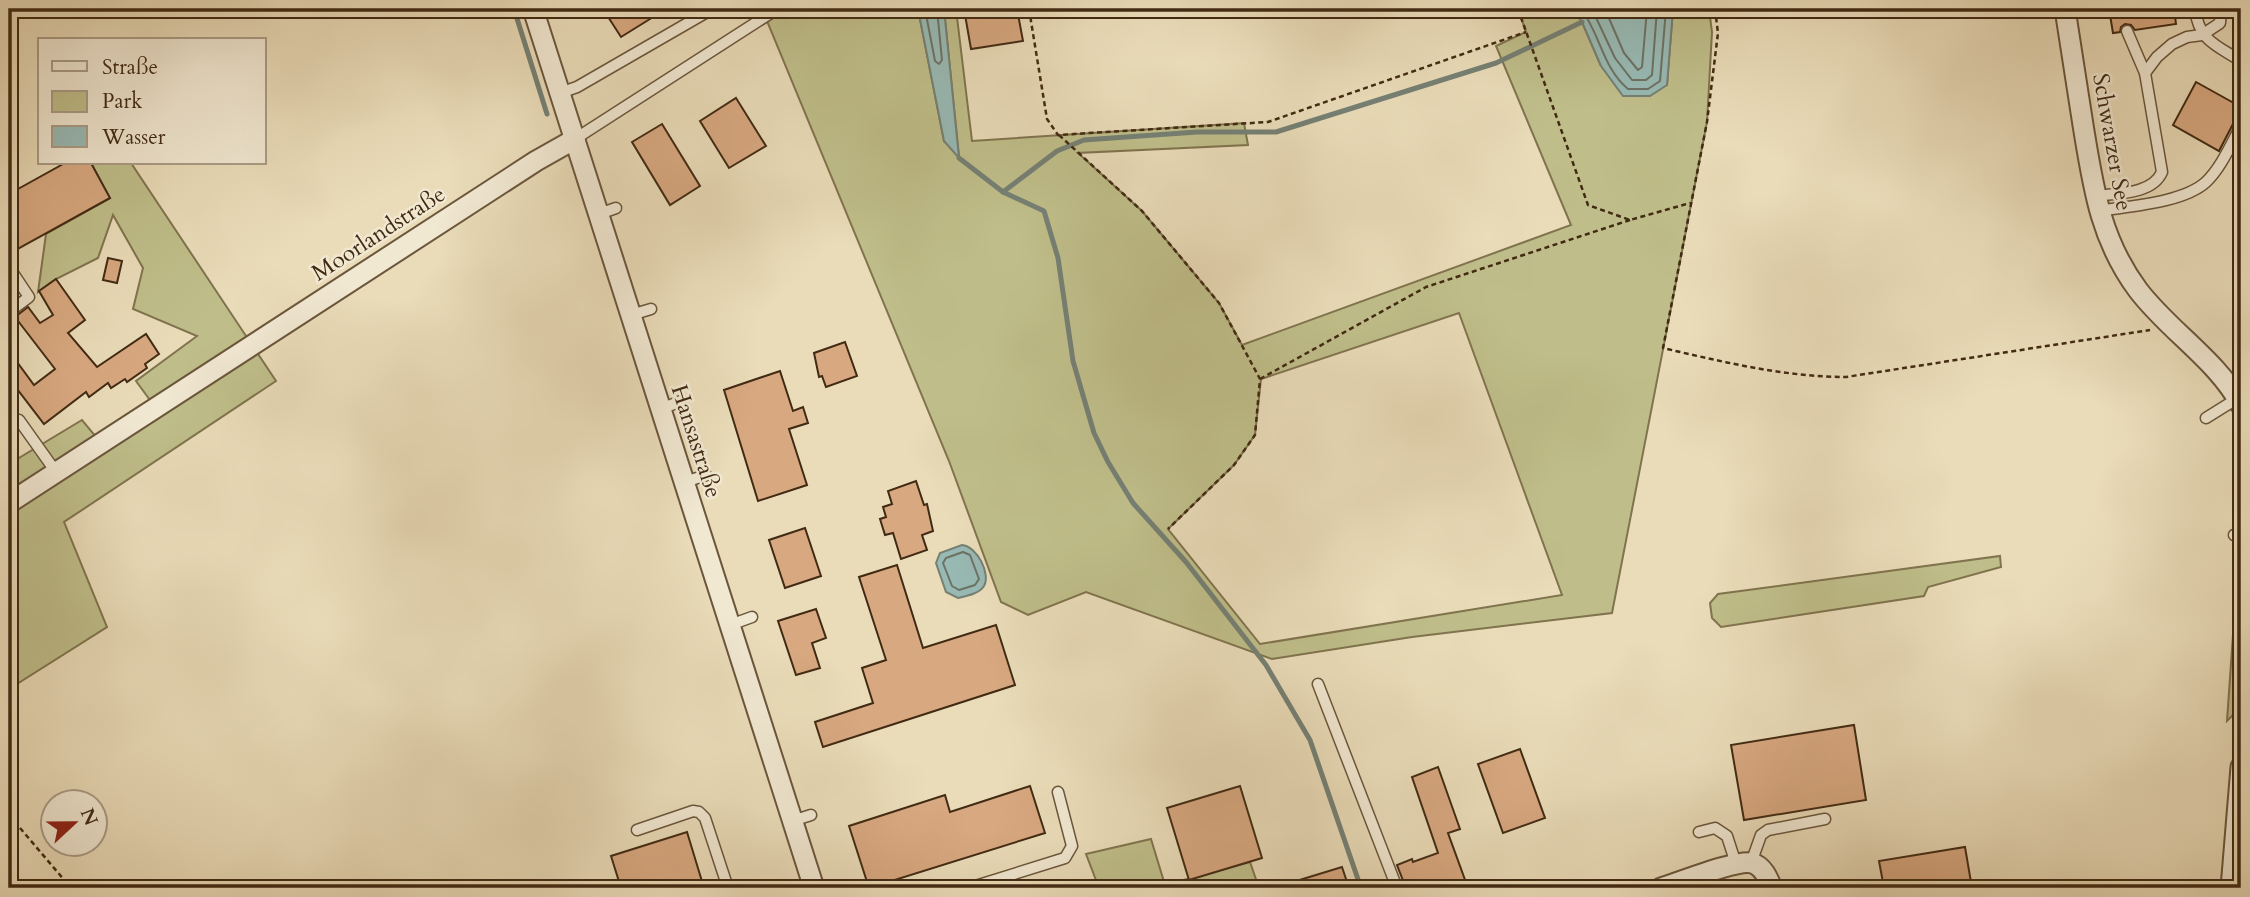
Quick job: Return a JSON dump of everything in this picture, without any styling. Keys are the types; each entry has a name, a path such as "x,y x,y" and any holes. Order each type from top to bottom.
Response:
{"street":[{"name":"Hansastraße","path":"533,9 575,139 608,211 631,316 730,625 802,818 814,888"},
{"name":"Schwarzer See","path":"2065,9 2096,203 2106,234 2137,289 2240,400"},
{"name":"Moorlandstraße","path":"9,503 536,161 575,139"},
{"path":"2231,888 2241,767"},
{"path":"1661,888 1743,863 1762,870 1773,882"}],"lane":[{"name":"Moorlandstraße","path":"575,139 777,9"},
{"path":"2194,9 2202,35 2241,61"},
{"path":"2145,73 2172,44 2187,37 2202,35 2220,23 2221,9"},
{"path":"560,93 577,87 707,12"},
{"path":"2096,203 2147,188 2158,181 2162,172 2145,73 2127,31"},
{"path":"2096,203 2166,200 2203,184 2214,173 2241,126"},
{"path":"9,267 29,297 9,312"},
{"path":"631,316 651,309"},
{"path":"2206,418 2240,400"},
{"path":"661,408 681,401"},
{"path":"10,424 19,420 56,472"},
{"path":"685,482 706,475"},
{"path":"730,625 752,617"},
{"path":"1318,684 1397,888"},
{"path":"969,888 1065,858 1072,846 1058,792"},
{"path":"637,830 693,811 699,813 705,818 729,888"},
{"path":"1699,832 1715,828 1727,836 1743,863 1761,835 1768,830 1825,819"}],"path":[{"path":"1029,9 1047,119 1060,136 1142,211 1219,303 1261,379 1255,435 1234,465 1168,529"},
{"path":"1518,9 1588,205 1630,220"},
{"path":"1715,9 1717,33 1707,122 1663,348 1764,369 1818,377 1846,377 2134,334 2149,331 2164,321"},
{"path":"1060,136 1268,122 1526,32"},
{"path":"1261,379 1426,287 1692,202"},
{"path":"9,815 71,888"}],"green space":[{"path":"762,9 918,9 944,141 959,156 944,9 956,9 972,141 1244,123 1248,145 1078,153 1142,211 1219,303 1242,345 1571,225 1496,46 1526,32 1518,9 1572,9 1582,22 1601,66 1667,85 1673,9 1709,9 1712,32 1707,122 1612,613 1412,637 1272,659 1086,592 1028,615 1001,602 949,461","holes":["1459,313 1562,595 1260,644 1168,529 1234,465 1255,435 1261,379"]},
{"path":"92,164 132,164 276,381 64,522 107,627 9,689 9,464 82,420 101,443 155,407 136,381 197,336 133,309 143,268 113,215 98,258 56,279 38,292 46,234 110,198"},
{"path":"2000,556 2001,567 1928,587 1924,596 1721,627 1712,618 1710,603 1718,594"},
{"path":"2237,577 2241,580 2241,685 2235,713 2227,721"},
{"path":"1151,839 1165,885 1250,862 1259,888 1099,888 1086,854"}],"water":[{"path":"918,9 944,9 959,158 944,141"},
{"path":"1572,9 1673,9 1667,85 1650,96 1623,96 1601,66 1582,22"},
{"path":"962,545 973,550 981,561 986,581 979,591 958,598 946,592 936,563 940,553"}],"building":[{"path":"603,9 666,9 621,37"},
{"path":"964,9 1017,9 1023,41 971,49"},
{"path":"2109,9 2174,9 2176,24 2135,30 2131,25 2125,24 2120,32 2113,33"},
{"path":"2196,82 2241,107 2241,119 2234,122 2219,151 2173,125"},
{"path":"736,98 766,146 729,168 700,121"},
{"path":"662,124 700,186 670,205 632,142"},
{"path":"63,164 92,164 110,198 16,250 9,237 9,194"},
{"path":"108,258 122,261 117,283 103,280"},
{"path":"56,279 85,320 68,333 97,367 146,334 159,354 145,364 147,368 127,382 125,379 111,388 108,383 89,397 86,392 44,424 17,389 9,395 9,351 34,385 55,369 15,317 28,307 40,323 53,315 39,291"},
{"path":"845,342 857,376 826,387 822,376 819,377 814,353"},
{"path":"780,371 793,411 803,407 808,423 789,429 807,485 758,501 724,390"},
{"path":"916,481 924,505 927,504 933,531 922,535 927,550 901,559 893,533 885,535 880,519 886,517 883,507 892,504 888,491"},
{"path":"805,528 821,576 785,588 769,540"},
{"path":"897,565 923,648 996,625 1015,685 823,747 815,722 873,703 862,668 886,660 859,577"},
{"path":"816,609 826,638 812,643 820,668 796,675 778,621"},
{"path":"1854,725 1866,800 1744,820 1731,745"},
{"path":"1520,749 1545,818 1503,833 1478,764"},
{"path":"1438,767 1460,829 1448,833 1468,888 1406,888 1397,865 1438,853 1412,777"},
{"path":"1030,786 1045,833 869,888 849,826 945,795 950,812"},
{"path":"1240,786 1262,858 1189,880 1167,808"},
{"path":"687,832 704,888 621,888 611,856"},
{"path":"1965,847 1972,888 1884,888 1879,861"},
{"path":"1342,867 1349,888 1283,888 1283,885"}],"waterway":[{"path":"514,9 547,114"},
{"path":"1003,192 1057,151 1084,140 1197,132 1276,132 1496,63 1582,22"},
{"path":"959,158 1003,192 1044,211 1058,258 1073,361 1094,433 1133,503 1186,562 1266,665 1310,740 1361,888"}]}
